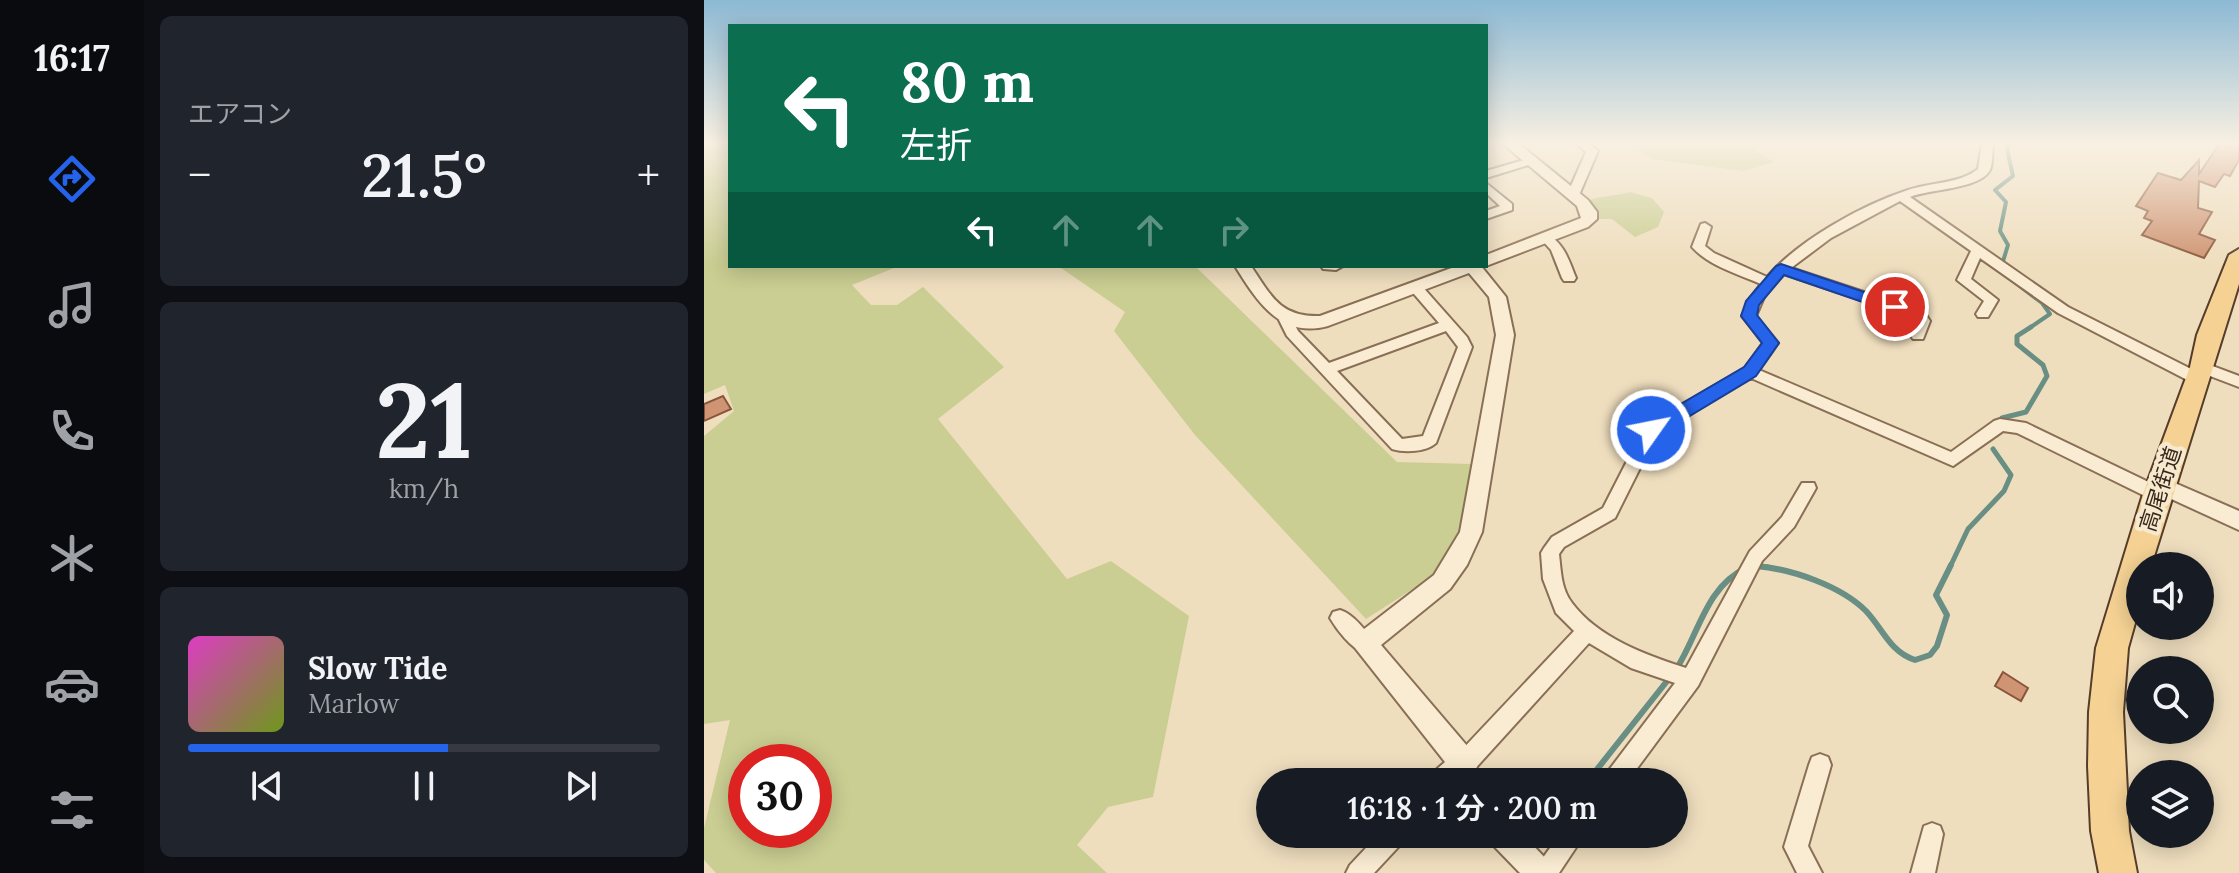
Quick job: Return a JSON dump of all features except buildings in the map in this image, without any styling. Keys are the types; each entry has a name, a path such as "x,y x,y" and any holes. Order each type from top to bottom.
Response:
{"main road":[{"name":"高尾街道","path":"2118,872 2110,831 2106,766 2106,712 2111,661 2159,490 2200,373 2209,335 2239,255"}],"street":[{"path":"1488,260 1589,219 1589,212 1559,184"},
{"path":"1573,195 1577,184"},
{"path":"1687,678 1638,662 1587,631 1563,607 1552,579 1550,553 1558,542 1609,513 1651,430 1750,372 1771,343 1749,316 1751,304 1781,269 1806,248 1850,222 1934,186 1967,184"},
{"path":"1488,189 1508,207 1488,214"},
{"path":"1903,198 2092,326 2200,373 2239,382"},
{"path":"1705,227 1698,247 1709,256 1767,282"},
{"path":"1546,238 1557,249 1569,278"},
{"path":"1978,249 1964,280 1991,300 1983,314"},
{"path":"1244,268 1277,315 1298,323 1322,322 1467,268"},
{"path":"1364,644 1442,582 1459,558 1471,532 1505,335 1499,294 1474,268"},
{"path":"1781,269 1895,307 1916,310 1923,321 1918,336"},
{"path":"1286,320 1292,333 1398,445 1426,443 1465,347 1415,287"},
{"path":"1326,370 1448,325"},
{"path":"1750,372 1953,460 2000,425 2020,427 2159,490 2239,521"},
{"path":"1624,768 1687,678 1756,556 1788,522 1808,488"},
{"path":"1340,618 1364,644 1446,768"},
{"path":"1460,768 1587,631"},
{"path":"1810,873 1796,847 1820,765"},
{"path":"1923,873 1932,834"},
{"path":"1358,873 1382,848"},
{"path":"1516,848 1542,873 1563,848"}],"green space":[{"path":"704,184 728,184 728,268 894,268 852,285 871,305 897,305 923,287 1004,367 938,419 1067,579 1111,561 1189,616 1153,797 1108,807 1077,845 1107,873 716,873 704,860 704,828 730,720 704,724 704,436 734,411 725,385 704,394"},
{"path":"1630,192 1652,198 1664,212 1658,227 1635,237 1612,219 1589,219 1583,203"},
{"path":"1061,268 1197,268 1397,462 1472,464 1460,532 1433,576 1366,619 1195,435 1114,331 1125,312"}],"waterway":[{"path":"2003,184 1995,190 2006,202 2000,231 2008,245 2000,271 2042,303 2050,314 2030,328"},
{"path":"2002,418 2026,412 2047,376 2043,365 2017,344 2017,336 2030,328"},
{"path":"1950,567 1968,529 2004,491 2011,475 1993,449"},
{"path":"1767,567 1756,566 1800,575 1856,602 1899,652 1915,660 1930,655 1937,646 1947,615 1936,595 1950,567"},
{"path":"1677,668 1712,599 1732,576 1746,568"},
{"path":"1598,768 1671,676"}],"route":[{"path":"1651,430 1750,372 1771,343 1749,316 1751,304 1781,269 1895,307"}]}
